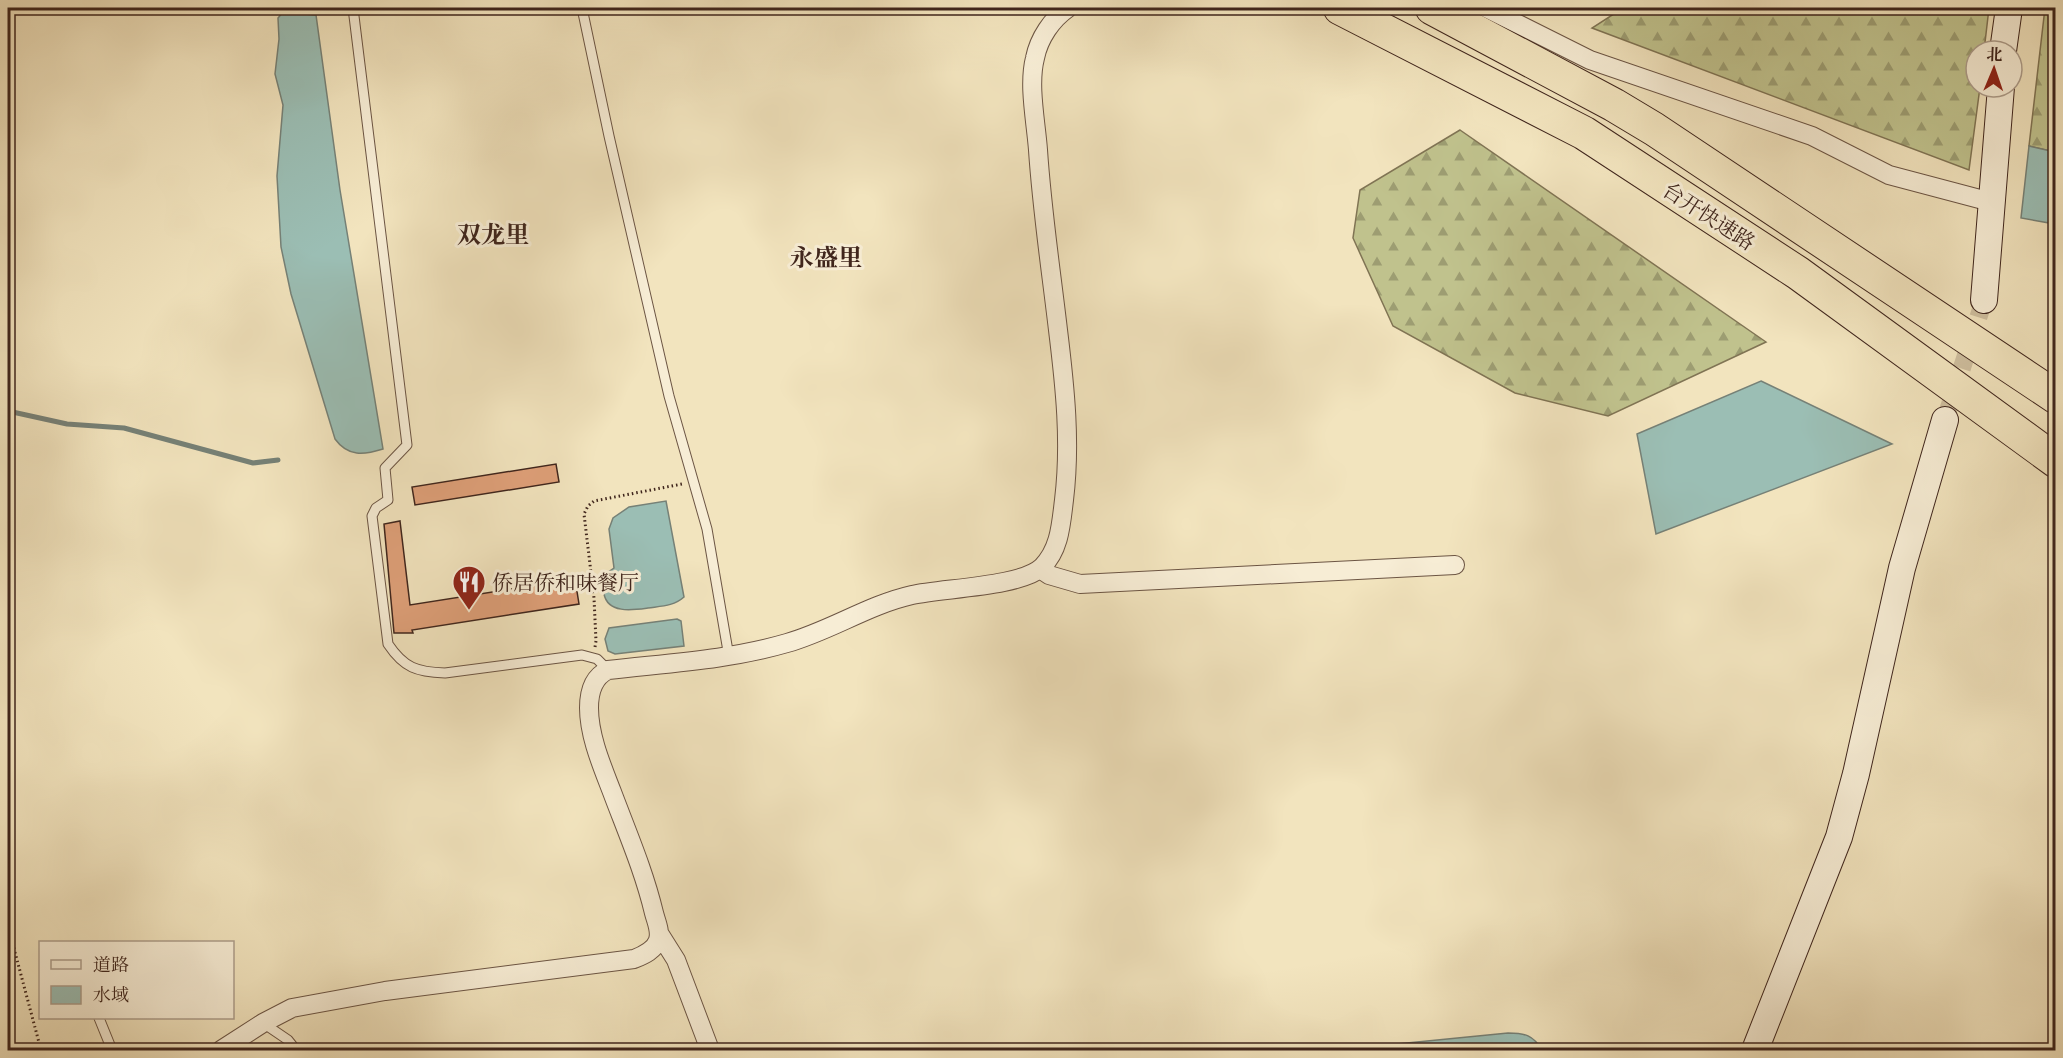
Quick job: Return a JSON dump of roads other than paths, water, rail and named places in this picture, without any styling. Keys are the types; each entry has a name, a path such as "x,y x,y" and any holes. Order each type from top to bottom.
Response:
{"highway":[{"name":"台开快速路","path":"1341,8 1584,133 1797,273 2055,461"},
{"name":"台开快速路","path":"1432,8 1614,105 1654,129 2055,397"}],"street":[{"path":"710,1050 676,960 659,933 648,887 601,764 590,724 589,708 593,686 601,673 608,670 729,657 789,643 912,595 1002,582 1040,569 1054,552 1061,526 1068,468 1066,401 1040,186 1032,75 1039,45 1055,19 1068,8"},
{"path":"1486,8 1590,60 1812,136 1889,175 1991,202"},
{"path":"2005,39 2009,8"},
{"path":"1984,300 2000,99"},
{"path":"1755,1050 1839,837 1856,774 1902,568 1945,420"},
{"path":"1040,569 1049,575 1080,584 1455,565"},
{"path":"221,1050 263,1023 292,1008 385,991 634,959 648,953 658,941 659,933"}],"lane":[{"path":"353,8 407,445 385,468 388,500 376,508 372,516 388,644 405,664 430,673 445,674 582,655 602,662 608,670"},
{"path":"582,8 609,136 667,385 707,528 729,657"},
{"path":"100,1019 112,1050"},
{"path":"263,1023 288,1040 296,1050"}],"water":[{"path":"283,12 316,15 340,190 383,449 369,452 351,452 335,439 291,294 281,247 277,176 283,105 275,74 279,39 278,18"},
{"path":"2029,146 2055,152 2055,224 2021,218"},
{"path":"1761,381 1892,444 1656,534 1637,434"},
{"path":"666,501 684,597 663,606 642,609 629,610 610,605 604,594 603,584 604,575 614,568 609,529 613,518 629,507"},
{"path":"677,619 681,621 684,646 615,654 608,651 605,639 609,628"},
{"path":"1508,1033 1528,1036 1542,1050 1336,1050"}],"waterway":[{"path":"8,411 67,424 124,428 253,463 278,460"}],"tunnel":[{"path":"1945,420 1984,300"}],"place":[{"name":"侨居侨和味餐厅","path":"469,611"}],"district":[{"name":"双龙里","path":"493,234"},
{"name":"永盛里","path":"826,257"}]}
